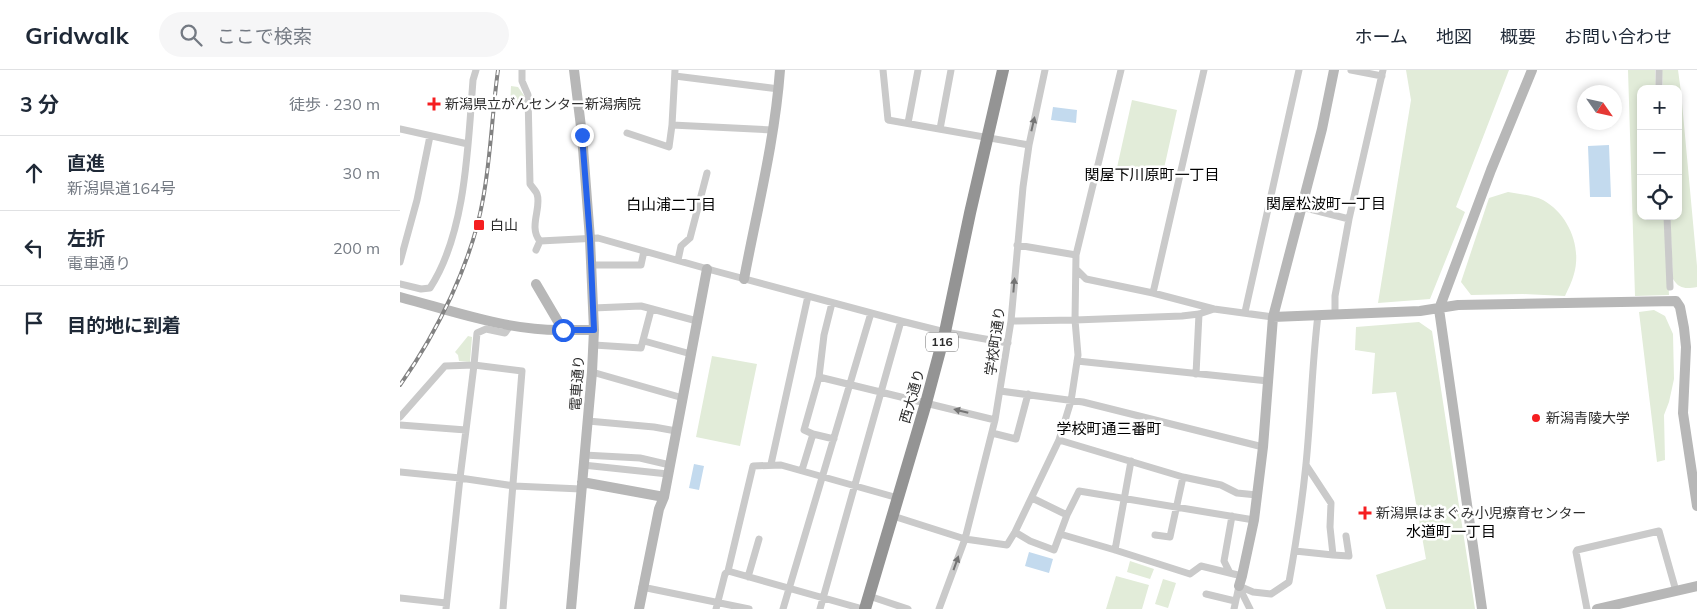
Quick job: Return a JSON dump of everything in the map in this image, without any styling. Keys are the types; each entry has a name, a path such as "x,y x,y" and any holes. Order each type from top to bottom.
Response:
{"highway":[{"name":"西大通り","path":"864,609 893,516 945,332 1003,70"}],"street":[{"path":"400,284 421,289 430,288 438,276 449,248 462,197 473,80 476,70"},
{"path":"522,70 522,81 528,95 530,184 537,195 535,229 540,241"},
{"name":"電車通り","path":"571,609 594,345 592,265 582,135 574,70"},
{"path":"744,279 772,130 779,89 780,70"},
{"path":"883,70 888,120 1029,145"},
{"path":"908,123 918,70"},
{"path":"940,129 951,70"},
{"name":"学校町通り","path":"939,609 965,539 996,420 1011,321 1017,245 1029,145 1045,70"},
{"path":"893,516 965,539 1006,544 1015,532 1059,440 1071,400 1078,354 1076,255 1121,70"},
{"path":"1153,293 1204,70"},
{"path":"1245,312 1299,70"},
{"path":"1234,609 1254,520 1263,447 1273,317 1322,129 1334,70"},
{"path":"1335,314 1335,296 1349,219 1383,73 1351,70"},
{"path":"1482,609 1438,309 1491,170 1532,70"},
{"path":"1658,70 1659,85"},
{"path":"626,133 669,147 675,73 779,89"},
{"path":"672,125 772,130"},
{"path":"400,129 468,144"},
{"path":"400,262 417,200 430,136"},
{"path":"678,260 681,246 690,238 707,173"},
{"path":"1302,207 1349,219"},
{"path":"1667,220 1670,287"},
{"path":"540,241 598,238 901,321 945,332 1008,343"},
{"path":"536,250 540,241"},
{"path":"1017,245 1076,255"},
{"path":"592,265 641,265 644,251"},
{"path":"639,609 659,509 664,497 707,269"},
{"path":"1076,269 1086,279 1153,293 1214,309 1273,317 1420,311 1458,305 1676,301 1680,307 1684,328 1686,348 1683,413 1697,506"},
{"path":"536,284 563,330"},
{"path":"771,464 808,296"},
{"path":"400,297 532,330 594,330"},
{"path":"832,303 824,335 819,377 804,430 834,439"},
{"path":"593,308 640,306 697,321"},
{"path":"1011,321 1199,314 1214,309"},
{"path":"594,345 641,348 651,310"},
{"path":"783,609 871,313"},
{"path":"1196,374 1199,314"},
{"path":"1232,516 1224,562 1230,573 1253,592 1272,594 1289,582 1295,551 1306,465 1312,364 1318,315"},
{"path":"820,609 901,321"},
{"path":"400,598 446,606 477,333 486,329 505,333 510,326"},
{"path":"644,341 691,354"},
{"path":"1077,360 1268,381"},
{"path":"400,417 445,366 474,366 522,371 503,609"},
{"path":"592,372 683,398"},
{"path":"819,377 996,420"},
{"path":"1000,391 1071,400 1263,447"},
{"path":"992,433 1016,439 1028,394"},
{"path":"588,421 676,431"},
{"path":"400,425 466,430"},
{"path":"802,470 813,434"},
{"path":"1059,440 1183,477 1221,485 1237,492 1257,495"},
{"path":"584,460 640,458 669,469"},
{"path":"584,460 669,469"},
{"path":"1115,550 1130,461"},
{"path":"717,605 725,574 728,571 753,466 782,465 898,498"},
{"path":"1306,465 1331,503 1330,528 1333,555"},
{"path":"400,472 514,486 581,485 664,497"},
{"path":"1155,535 1170,537 1183,477"},
{"path":"1015,532 1030,541 1054,550 1067,515 1079,491 1254,520"},
{"path":"1032,498 1067,515"},
{"path":"1587,609 1577,550 1659,531 1676,591"},
{"path":"1060,534 1190,574 1201,566 1230,573"},
{"path":"1295,551 1349,556 1346,536"},
{"path":"748,577 759,538"},
{"path":"728,571 864,609"},
{"path":"1240,581 1250,609"},
{"path":"1598,609 1697,586"},
{"path":"642,588 717,605 749,609"},
{"path":"1206,594 1235,601"},
{"path":"869,596 908,609"}],"green space":[{"path":"1406,70 1509,70 1456,207 1465,212 1430,299 1378,303 1411,100"},
{"path":"1628,70 1655,70 1656,85 1637,85 1637,220 1664,220 1669,295 1635,296"},
{"path":"1662,70 1678,70 1680,85 1663,85"},
{"path":"511,86 518,87 525,97 525,108 510,108"},
{"path":"1132,100 1177,110 1161,182 1116,172"},
{"path":"1682,103 1697,266 1697,287 1686,288 1680,286 1673,279 1670,220 1682,220"},
{"path":"1508,192 1543,200 1552,206 1566,222 1574,242 1576,263 1573,277 1565,296 1523,294 1471,295 1461,282 1489,198"},
{"path":"1654,310 1665,316 1673,334 1674,379 1664,415 1665,460 1657,462 1639,312"},
{"path":"1419,322 1432,331 1475,609 1386,609 1376,575 1426,559 1396,392 1372,394 1375,353 1355,350 1356,327"},
{"path":"468,336 472,337 470,362 459,361 458,355 455,352"},
{"path":"712,356 757,364 740,446 696,437"},
{"path":"1130,561 1154,569 1150,579 1127,572"},
{"path":"1116,576 1149,585 1142,609 1106,609"},
{"path":"1163,579 1176,583 1168,608 1155,604"}],"water":[{"path":"1053,107 1077,110 1076,123 1051,120"},
{"path":"1609,145 1611,197 1590,197 1588,146"},
{"path":"694,464 704,466 699,490 689,488"},
{"path":"1029,552 1053,559 1049,573 1025,566"}],"railway":[{"path":"400,385 440,320 471,247 486,183 498,70"}],"place":[{"name":"新潟県立がんセンター新潟病院","path":"434,104"},
{"name":"白山","path":"479,225"},
{"name":"新潟青陵大学","path":"1536,418"},
{"name":"新潟県はまぐみ小児療育センター","path":"1365,513"}],"district":[{"name":"関屋下川原町一丁目","path":"1152,175"},
{"name":"関屋松波町一丁目","path":"1326,204"},
{"name":"白山浦二丁目","path":"671,205"},
{"name":"学校町通三番町","path":"1109,429"},
{"name":"水道町一丁目","path":"1451,532"}],"route":[{"path":"563,330 594,330 590,239 582,135"}]}
